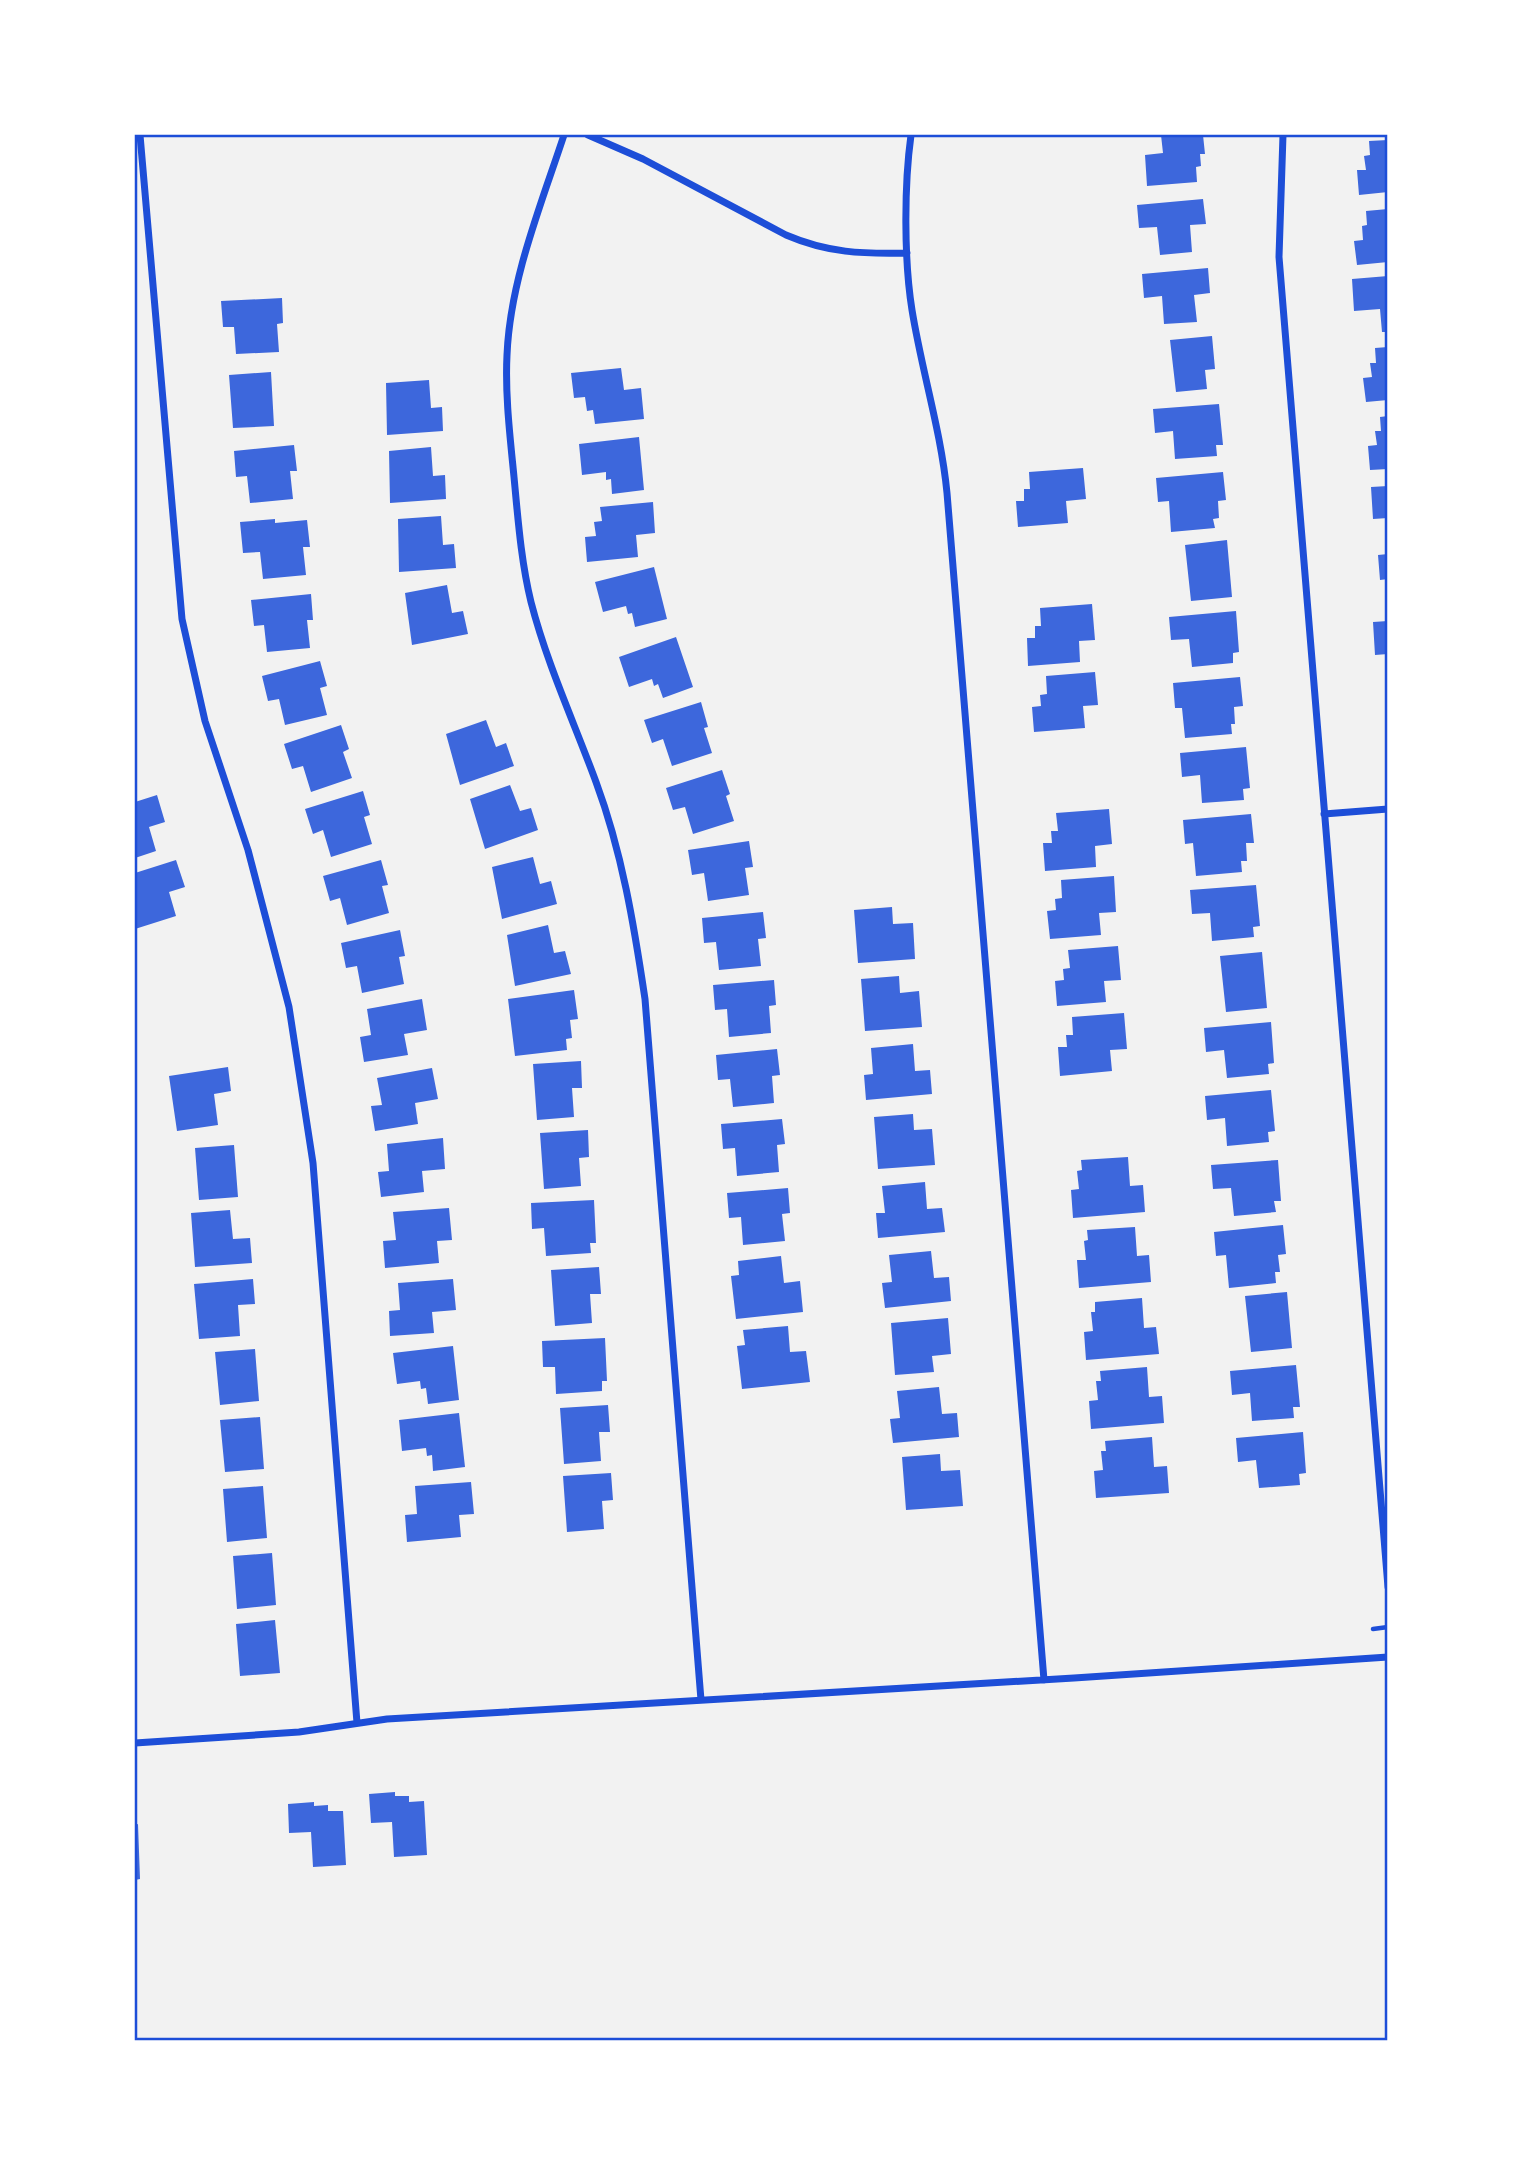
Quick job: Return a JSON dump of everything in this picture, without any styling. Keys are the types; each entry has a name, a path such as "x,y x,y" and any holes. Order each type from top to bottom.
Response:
{"street":[{"path":"140,135 182,620 205,721 248,850 286,995 313,1163 357,1723"},
{"path":"564,135 535,225 512,311 507,354 511,444 522,557 531,601 547,656 608,816 637,945 645,999 701,1700"},
{"path":"588,135 643,159 809,245 846,252 907,253"},
{"path":"911,135 907,190 907,253 912,309 943,455 947,493 1044,1680"},
{"path":"1283,135 1279,257 1388,1587"},
{"path":"1324,814 1388,809"},
{"path":"135,1743 299,1732 387,1718 1388,1657"}],"path":[{"path":"1373,1629 1388,1626"}],"building":[{"path":"1161,135 1203,135 1205,154 1200,154 1201,166 1196,167 1197,182 1147,186 1145,155 1163,153"},
{"path":"1388,140 1388,192 1359,195 1357,170 1366,170 1364,156 1370,155 1369,141"},
{"path":"1203,199 1206,224 1190,225 1192,252 1160,255 1157,227 1139,228 1137,205"},
{"path":"1388,209 1388,262 1357,265 1354,241 1363,240 1362,226 1367,225 1366,211"},
{"path":"1208,268 1210,293 1194,295 1197,322 1164,324 1162,296 1144,298 1142,274"},
{"path":"1388,276 1388,332 1382,332 1380,309 1354,311 1352,279"},
{"path":"282,298 283,323 277,324 279,352 236,354 234,327 223,327 221,301"},
{"path":"1212,336 1215,369 1205,370 1207,389 1176,392 1170,340"},
{"path":"1388,347 1388,400 1366,402 1363,378 1372,377 1370,363 1376,363 1375,348"},
{"path":"621,368 624,390 641,388 644,419 595,424 593,410 587,411 585,397 574,398 571,373"},
{"path":"271,372 274,426 233,428 229,375"},
{"path":"429,380 431,408 442,407 443,431 387,435 386,383"},
{"path":"1219,404 1223,445 1216,445 1217,456 1175,459 1173,431 1155,433 1153,409"},
{"path":"1388,416 1388,469 1370,470 1368,446 1377,445 1375,431 1381,431 1380,417"},
{"path":"639,437 644,490 612,494 611,479 606,480 606,472 582,475 579,444"},
{"path":"294,445 297,471 290,471 293,499 250,503 247,476 236,477 234,451"},
{"path":"431,447 433,476 445,475 446,499 390,503 389,451"},
{"path":"1083,468 1086,499 1066,501 1068,523 1018,527 1016,501 1024,501 1024,489 1030,489 1029,472"},
{"path":"1223,472 1226,500 1218,501 1219,518 1213,519 1215,528 1171,532 1169,501 1158,502 1156,478"},
{"path":"1388,486 1388,518 1373,519 1371,487"},
{"path":"653,502 655,533 636,535 638,557 587,562 585,537 596,536 594,522 602,521 600,507"},
{"path":"441,516 443,545 454,544 456,568 399,572 398,519"},
{"path":"275,519 275,523 307,520 310,547 303,547 306,575 263,579 260,552 243,553 240,522"},
{"path":"1227,540 1232,597 1191,601 1185,545"},
{"path":"1388,554 1388,579 1380,580 1378,555"},
{"path":"654,567 667,619 635,627 632,613 628,614 626,606 603,612 595,582"},
{"path":"447,585 452,613 463,611 468,634 412,645 405,593"},
{"path":"311,594 313,620 307,620 310,648 267,652 264,625 254,626 251,600"},
{"path":"1092,604 1095,640 1079,641 1080,662 1028,666 1027,638 1035,638 1035,626 1041,626 1040,608"},
{"path":"1236,611 1239,652 1233,653 1233,663 1192,667 1189,639 1171,640 1169,617"},
{"path":"1388,621 1388,654 1375,655 1373,622"},
{"path":"676,637 693,687 663,698 658,684 654,686 652,679 629,687 619,657"},
{"path":"320,661 327,686 320,688 327,715 285,725 279,699 268,701 262,676"},
{"path":"1095,672 1098,705 1083,706 1085,728 1034,732 1032,707 1041,706 1040,695 1047,694 1046,676"},
{"path":"1240,677 1243,706 1234,707 1235,724 1231,724 1232,734 1185,738 1182,708 1175,708 1173,683"},
{"path":"701,702 708,727 704,728 712,753 672,766 663,739 652,743 644,720"},
{"path":"486,720 496,747 506,743 514,766 460,785 446,734"},
{"path":"341,725 349,749 343,752 352,778 311,792 303,766 292,769 284,744"},
{"path":"1246,747 1250,788 1243,789 1244,800 1202,803 1200,775 1182,777 1180,753"},
{"path":"722,770 730,794 726,796 734,821 693,834 685,807 673,810 666,788"},
{"path":"510,785 520,811 531,808 538,830 485,849 470,799"},
{"path":"363,791 370,815 364,817 372,844 331,857 323,830 313,834 305,809"},
{"path":"157,795 165,822 149,827 156,851 135,858 135,802"},
{"path":"1109,809 1112,844 1095,846 1096,867 1045,871 1043,843 1052,843 1051,831 1058,831 1056,813"},
{"path":"1251,814 1254,843 1246,843 1247,861 1241,861 1242,872 1196,876 1193,843 1185,844 1183,820"},
{"path":"749,841 753,867 745,868 749,895 708,901 704,873 692,875 688,850"},
{"path":"533,857 540,884 551,881 557,904 502,919 492,867"},
{"path":"176,860 185,887 169,892 176,916 135,929 135,873"},
{"path":"381,860 388,885 382,886 389,913 347,925 340,898 330,901 323,876"},
{"path":"1114,876 1116,912 1099,913 1101,935 1050,939 1047,911 1056,910 1055,899 1062,898 1061,880"},
{"path":"1256,885 1260,926 1253,927 1254,937 1212,941 1210,913 1192,914 1190,890"},
{"path":"892,907 893,924 913,923 915,959 858,963 854,910"},
{"path":"763,912 766,938 758,939 761,966 719,970 716,942 704,943 702,918"},
{"path":"548,925 554,953 565,951 571,974 515,986 507,935"},
{"path":"400,930 405,956 399,957 404,984 362,993 357,966 346,968 341,943"},
{"path":"1118,946 1121,980 1104,981 1106,1002 1057,1006 1055,981 1064,980 1063,969 1070,968 1068,950"},
{"path":"1262,952 1267,1008 1226,1012 1220,956"},
{"path":"899,976 900,993 919,991 922,1027 865,1031 861,979"},
{"path":"774,980 776,1005 769,1006 771,1033 729,1037 727,1009 715,1010 713,985"},
{"path":"574,990 578,1019 570,1020 572,1038 566,1039 567,1050 515,1056 508,999"},
{"path":"422,999 427,1030 404,1034 408,1055 364,1062 360,1037 371,1035 367,1009"},
{"path":"1124,1013 1127,1049 1110,1050 1112,1071 1060,1076 1058,1047 1067,1047 1066,1035 1073,1035 1072,1017"},
{"path":"1271,1022 1274,1063 1268,1064 1269,1074 1227,1078 1224,1050 1206,1052 1204,1028"},
{"path":"913,1044 915,1071 930,1070 932,1094 866,1100 864,1075 873,1074 871,1048"},
{"path":"777,1049 780,1075 772,1076 774,1103 733,1107 730,1079 718,1080 716,1055"},
{"path":"581,1061 582,1088 572,1088 574,1117 537,1120 533,1064"},
{"path":"228,1067 231,1091 214,1094 218,1125 177,1131 169,1076"},
{"path":"432,1068 438,1099 415,1103 418,1124 375,1131 371,1106 382,1105 377,1078"},
{"path":"1271,1090 1275,1131 1268,1132 1269,1142 1227,1146 1225,1118 1207,1120 1205,1096"},
{"path":"913,1114 914,1130 932,1129 935,1165 878,1169 874,1117"},
{"path":"782,1119 785,1144 777,1145 779,1172 737,1176 735,1148 723,1149 721,1124"},
{"path":"588,1130 589,1157 579,1158 581,1186 544,1189 540,1133"},
{"path":"443,1138 445,1169 422,1171 424,1192 381,1197 378,1172 389,1171 387,1144"},
{"path":"234,1145 238,1197 199,1200 195,1148"},
{"path":"1128,1157 1130,1186 1143,1185 1145,1212 1073,1218 1071,1190 1079,1189 1077,1171 1082,1170 1081,1160"},
{"path":"1278,1160 1281,1201 1274,1201 1276,1212 1234,1216 1231,1188 1213,1189 1211,1165"},
{"path":"925,1182 927,1209 942,1208 945,1232 878,1238 876,1213 885,1213 882,1186"},
{"path":"788,1188 790,1213 782,1214 785,1241 743,1245 741,1217 729,1218 727,1193"},
{"path":"594,1200 596,1243 590,1243 591,1253 546,1256 544,1228 532,1229 531,1203"},
{"path":"449,1208 452,1240 437,1241 439,1263 385,1268 383,1241 396,1240 393,1212"},
{"path":"230,1210 233,1239 250,1238 252,1263 195,1267 191,1213"},
{"path":"1283,1225 1286,1254 1278,1255 1280,1272 1275,1272 1276,1283 1229,1288 1226,1255 1216,1256 1214,1232"},
{"path":"1135,1227 1137,1256 1149,1255 1151,1282 1079,1288 1077,1260 1086,1260 1084,1241 1088,1240 1087,1230"},
{"path":"931,1251 934,1278 949,1277 951,1301 885,1308 882,1283 892,1282 889,1255"},
{"path":"781,1256 784,1283 800,1281 803,1312 736,1319 731,1276 739,1275 738,1261"},
{"path":"599,1267 601,1294 590,1294 592,1323 555,1326 551,1270"},
{"path":"253,1279 255,1304 238,1305 240,1336 199,1339 194,1284"},
{"path":"453,1279 456,1310 432,1312 434,1333 390,1336 389,1311 400,1310 398,1283"},
{"path":"1287,1292 1292,1348 1251,1352 1245,1296"},
{"path":"1142,1298 1144,1328 1156,1327 1159,1354 1086,1360 1084,1332 1093,1331 1091,1312 1095,1312 1095,1302"},
{"path":"948,1318 951,1354 932,1356 934,1372 895,1375 891,1323"},
{"path":"788,1326 790,1352 806,1351 810,1382 742,1389 737,1346 745,1345 743,1330"},
{"path":"605,1338 607,1381 602,1381 602,1391 556,1394 555,1367 543,1367 542,1341"},
{"path":"453,1346 459,1400 428,1404 426,1388 421,1389 420,1381 397,1384 393,1353"},
{"path":"255,1349 259,1401 220,1405 215,1352"},
{"path":"1296,1365 1300,1407 1293,1407 1294,1418 1252,1421 1250,1393 1232,1395 1230,1371"},
{"path":"1147,1367 1149,1397 1162,1396 1164,1423 1091,1429 1089,1401 1098,1400 1096,1381 1101,1381 1100,1371"},
{"path":"939,1387 942,1414 957,1413 959,1437 893,1443 890,1419 900,1418 897,1391"},
{"path":"608,1405 610,1432 599,1432 601,1461 564,1464 560,1408"},
{"path":"459,1413 465,1467 433,1471 432,1455 427,1456 426,1448 402,1451 399,1420"},
{"path":"260,1417 264,1469 225,1472 220,1420"},
{"path":"1303,1432 1306,1473 1299,1474 1300,1485 1259,1488 1256,1460 1238,1462 1236,1438"},
{"path":"1152,1437 1154,1467 1167,1466 1169,1493 1096,1498 1094,1471 1103,1470 1101,1451 1106,1451 1105,1441"},
{"path":"940,1454 941,1471 960,1470 963,1506 906,1510 902,1457"},
{"path":"611,1473 613,1500 602,1501 604,1529 567,1532 563,1476"},
{"path":"471,1482 474,1514 459,1515 461,1537 407,1542 405,1515 417,1514 415,1486"},
{"path":"263,1486 267,1538 227,1542 223,1489"},
{"path":"272,1553 276,1605 237,1609 233,1556"},
{"path":"275,1620 280,1673 240,1676 236,1624"},
{"path":"395,1792 395,1796 409,1796 409,1802 424,1801 427,1855 394,1857 392,1822 371,1823 369,1794"},
{"path":"314,1802 314,1806 328,1805 328,1811 343,1811 346,1865 313,1867 311,1832 289,1833 288,1804"},
{"path":"138,1824 140,1879 135,1880 135,1825"}]}
